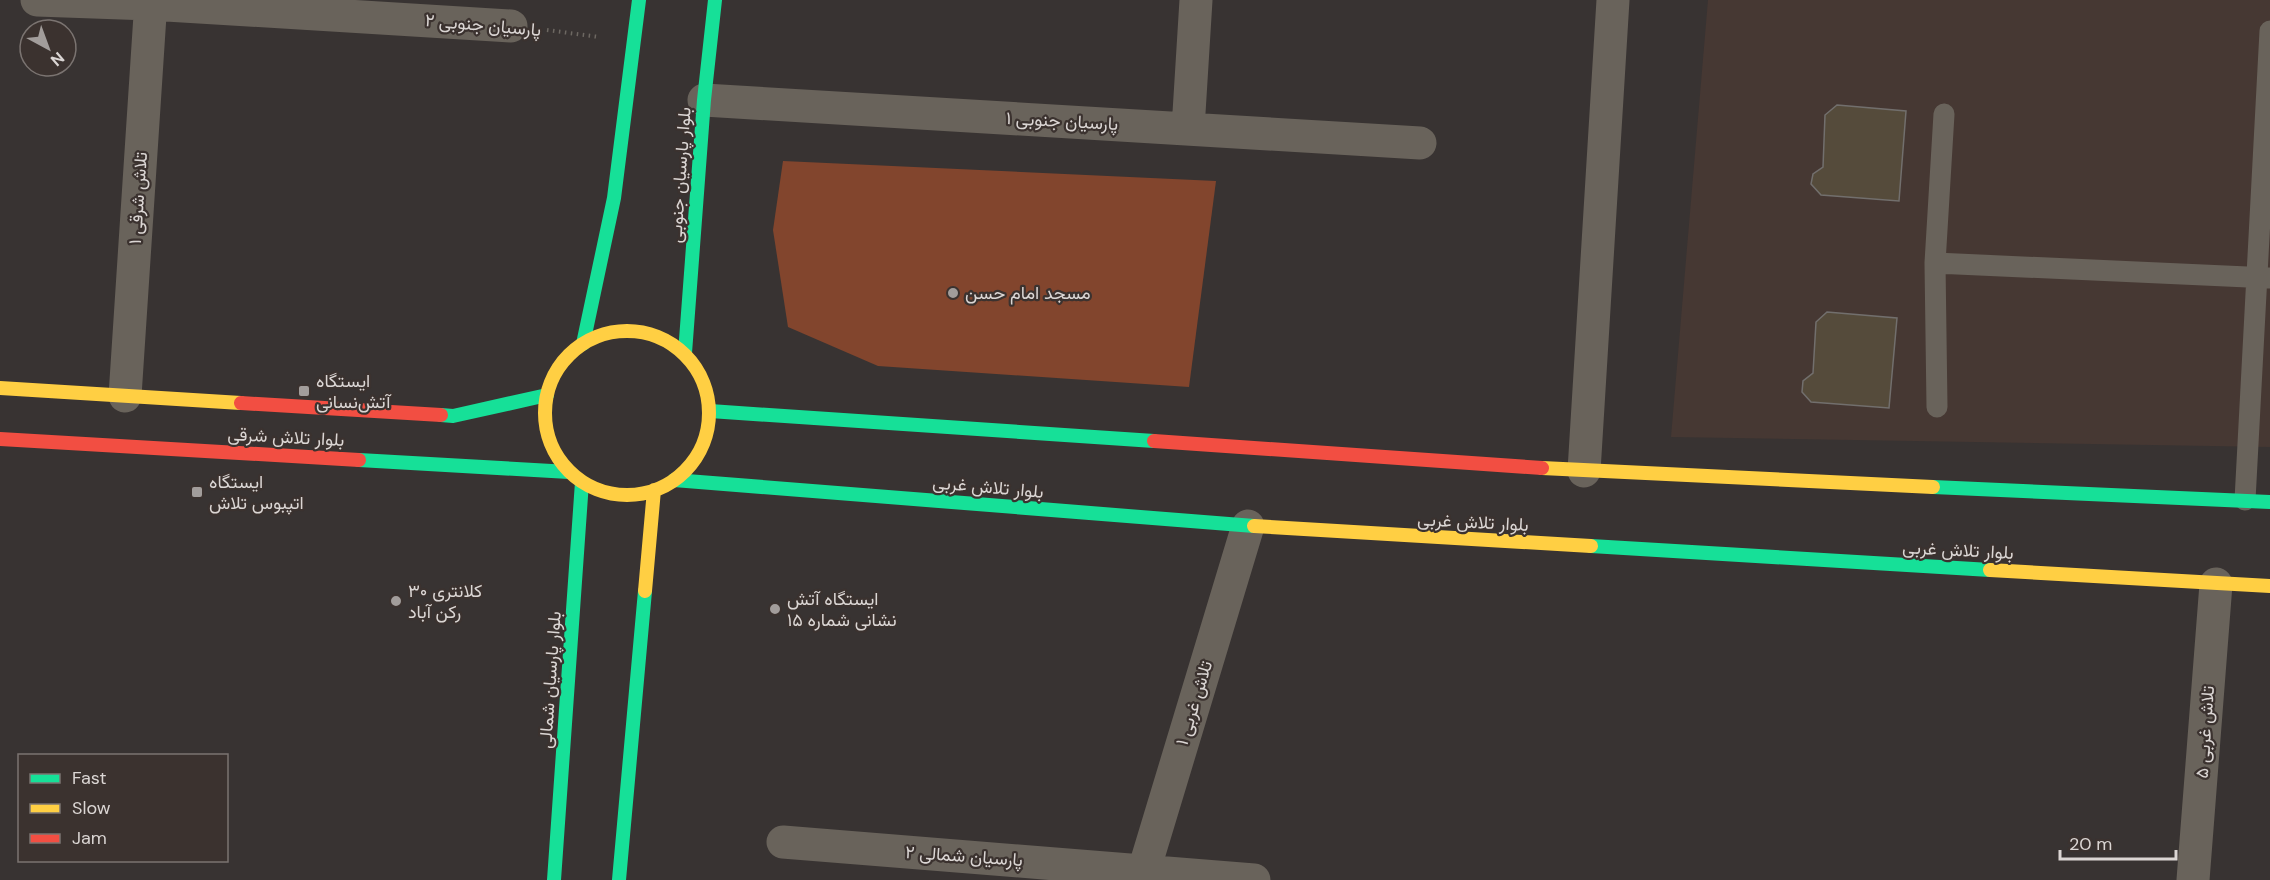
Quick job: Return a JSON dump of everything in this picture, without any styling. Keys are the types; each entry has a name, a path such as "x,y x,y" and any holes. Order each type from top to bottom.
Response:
{"main road":[{"path":"583,344 614,198 639,0"},
{"name":"بلوار پارسیان جنوبی","path":"685,352 704,99 714,0"},
{"path":"635,330 662,338 685,352 698,370 706,390 710,411 708,427 697,457 674,480 654,490 624,495 595,489 569,471 559,459 546,428 544,411 554,375 566,357 583,344 608,332 635,330"},
{"name":"بلوار تلاش شرقی","path":"0,388 456,420 547,395"},
{"path":"710,411 1584,471 2270,502"},
{"name":"بلوار تلاش شرقی","path":"0,439 569,471"},
{"path":"455,465 464,451"},
{"name":"بلوار تلاش غربی","path":"674,480 1248,526 2270,586"},
{"name":"بلوار پارسیان شمالی","path":"554,880 582,482"},
{"path":"618,880 654,490"}],"street":[{"name":"۲ پارسیان جنوبی","path":"37,0 151,2 511,26"},
{"path":"1188,129 1196,0"},
{"path":"1584,471 1613,0"},
{"name":"۱ تلاش شرقی","path":"125,396 151,2"},
{"name":"۱ پارسیان جنوبی","path":"704,99 1420,143"},
{"name":"۱ تلاش غربی","path":"1142,875 1248,526"},
{"name":"۵ تلاش غربی","path":"2193,880 2216,584"},
{"name":"۲ پارسیان شمالی","path":"783,842 1142,875 1254,880"}],"lane":[{"path":"2245,500 2263,278 2270,31"},
{"path":"1937,407 1935,263 1944,114"},
{"path":"1935,263 2263,278"}],"path":[{"name":"۲ پارسیان جنوبی","path":"511,26 635,42"}],"shaded area":[{"path":"1708,0 2270,0 2270,447 1671,437"},
{"path":"783,161 1216,181 1189,387 878,366 788,327 773,230"}],"building":[{"path":"1837,105 1906,111 1899,201 1821,195 1811,184 1813,174 1823,167 1825,115"},
{"path":"1827,312 1897,318 1889,408 1811,402 1802,392 1803,381 1813,373 1816,322"}],"traffic: fast":[{"path":"583,344 614,198 639,0"},
{"path":"685,353 704,100 715,0"},
{"path":"441,415 453,416 547,395"},
{"path":"710,411 1154,441"},
{"path":"359,460 569,472"},
{"path":"674,480 1254,526"},
{"path":"554,880 582,482"},
{"path":"1933,487 2270,502"},
{"path":"1591,546 1990,570"},
{"path":"619,880 645,591"}],"traffic: slow":[{"path":"627,331 658,337 685,355 703,382 709,413 703,444 685,471 658,489 627,495 596,489 569,471 551,444 545,413 551,382 569,355 596,337 627,331"},
{"path":"0,388 241,403"},
{"path":"1542,468 1933,487"},
{"path":"645,591 654,490"},
{"path":"1254,526 1591,546"},
{"path":"1990,570 2270,586"}],"traffic: jam":[{"path":"241,403 441,415"},
{"path":"0,439 359,460"},
{"path":"1154,441 1542,468"}],"place":[{"name":"مسجد امام حسن","path":"953,293"},
{"name":"ایستگاه آتش‌نسانی","path":"304,391"},
{"name":"ایستگاه اتپبوس تلاش","path":"197,492"},
{"name":"کلانتری ۳۰ رکن آباد","path":"396,601"},
{"name":"ایستگاه آتش نشانی شماره ۱۵","path":"775,609"}]}
